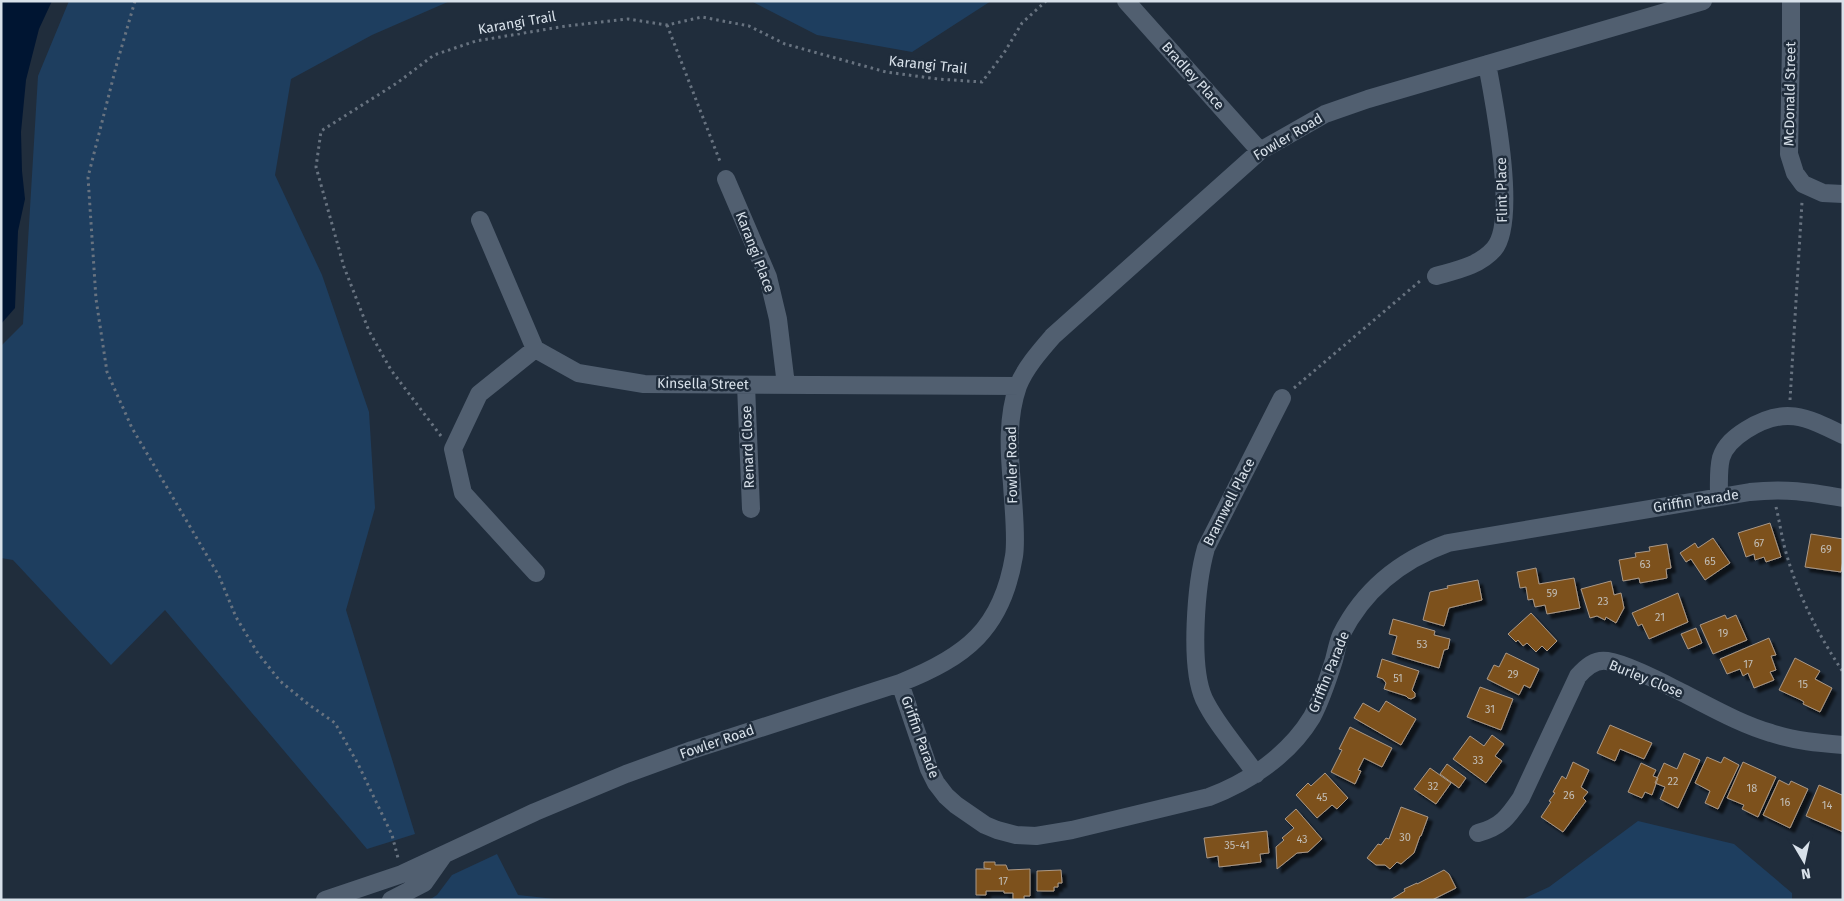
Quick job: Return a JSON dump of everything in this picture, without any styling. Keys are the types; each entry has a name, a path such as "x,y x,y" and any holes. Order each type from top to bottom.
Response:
{"street":[{"name":"Bradley Place","path":"1126,1 1260,151"},
{"name":"Fowler Road","path":"325,900 402,874 535,812 626,774 692,750 900,683 926,672 968,648 987,626 1003,600 1014,554 1009,448 1011,416 1018,386 1036,356 1052,336 1260,151 1326,114 1368,99 1703,1"},
{"name":"McDonald Street","path":"1791,1 1792,42 1788,154 1795,172 1803,184"},
{"name":"Flint Place","path":"1436,276 1476,264 1494,249 1502,236 1504,207 1502,159 1498,121 1487,64"},
{"name":"Karangi Place","path":"726,179 768,277 778,319 786,385"},
{"path":"1803,184 1823,193 1843,194"},
{"path":"480,220 535,349 479,394 453,449 463,492 536,573"},
{"name":"Kinsella Street","path":"535,349 578,374 644,384 1018,386"},
{"name":"Renard Close","path":"746,385 750,509"},
{"name":"Bramwell Place","path":"1256,774 1217,722 1199,685 1196,628 1198,597 1201,564 1206,548 1282,398"},
{"path":"1719,497 1721,459 1725,449 1732,440 1748,428 1766,419 1789,414 1843,434"},
{"name":"Griffin Parade","path":"900,683 929,769 936,783 956,805 985,825 1016,835 1036,836 1093,826 1209,797 1230,789 1256,774 1281,754 1312,716 1330,672 1341,635 1357,610 1381,582 1413,558 1448,543 1773,489 1794,490 1843,498"},
{"name":"Burley Close","path":"1478,832 1499,825 1521,798 1578,676 1588,666 1596,662 1606,661 1618,664 1748,725 1771,733 1794,739 1843,745"},
{"path":"391,900 424,883 444,855"}],"path":[{"path":"135,1 88,177 96,299 107,372 132,428 219,576 236,617 257,652 280,681 335,723 358,764 392,834 402,874"},
{"name":"Karangi Trail","path":"453,449 431,425 416,402 390,370 369,331 344,267 316,167 321,131 397,83 434,55 476,41 566,26 628,19 667,24 702,17 749,26 785,44 886,72 938,79 982,82 1004,53 1022,23 1046,1"},
{"path":"667,24 726,179"},
{"path":"1789,414 1803,184"},
{"path":"1282,398 1420,281 1436,276"},
{"path":"1780,523 1787,556 1805,604 1825,645 1843,672"}],"shaded area":[{"path":"1,1 52,1 39,29 26,80 21,132 25,199 18,231 15,308 1,324"},
{"path":"69,1 450,1 372,35 291,79 275,175 322,275 369,412 375,508 346,610 415,834 367,849 165,610 111,665 13,560 1,558 1,346 23,324 38,76"},
{"path":"751,1 991,1 912,52 817,35"},
{"path":"1638,821 1734,844 1792,893 1792,900 1521,900 1549,887"},
{"path":"497,854 518,895 564,900 429,900 437,895 452,875"}],"building":[{"path":"1770,523 1781,557 1766,562 1764,557 1755,560 1754,554 1746,557 1738,533"},
{"path":"1811,534 1843,539 1841,572 1805,567"},
{"path":"1713,538 1730,563 1705,580 1691,559 1686,562 1680,553 1695,543 1698,548"},
{"path":"1667,544 1671,568 1666,569 1667,578 1640,583 1639,578 1623,581 1619,560 1636,557 1635,553 1650,551 1649,547"},
{"path":"1536,568 1539,584 1574,578 1580,608 1547,614 1545,605 1535,607 1533,599 1528,600 1526,587 1520,588 1517,572"},
{"path":"1478,580 1482,600 1449,608 1444,626 1423,620 1430,592 1448,588 1447,586"},
{"path":"1611,581 1614,595 1621,593 1624,608 1616,623 1606,617 1605,620 1597,616 1590,618 1581,589"},
{"path":"1678,593 1688,622 1649,639 1642,624 1638,626 1632,613"},
{"path":"1531,613 1557,641 1547,651 1542,646 1536,652 1527,643 1523,646 1518,640 1516,642 1508,634"},
{"path":"1725,615 1727,619 1736,615 1747,640 1713,654 1700,625"},
{"path":"1393,619 1435,631 1434,635 1450,639 1448,649 1444,650 1439,668 1392,654 1397,636 1389,634"},
{"path":"1696,628 1702,643 1688,649 1681,634"},
{"path":"1769,638 1776,655 1771,656 1776,670 1770,672 1774,680 1754,688 1748,673 1743,676 1740,669 1727,674 1720,659"},
{"path":"1506,653 1539,669 1530,688 1524,685 1519,695 1487,679 1494,665 1499,667"},
{"path":"1795,658 1820,671 1815,679 1832,688 1820,712 1803,704 1804,702 1801,700 1779,690"},
{"path":"1382,659 1419,671 1412,690 1415,693 1415,697 1411,699 1384,689 1386,683 1383,679 1377,677"},
{"path":"1480,687 1513,699 1501,730 1467,717"},
{"path":"1386,701 1416,719 1401,745 1354,718 1363,703 1379,712"},
{"path":"1610,725 1652,743 1644,759 1620,749 1615,761 1597,753"},
{"path":"1350,727 1392,748 1382,767 1364,758 1358,770 1361,771 1355,784 1331,772 1342,750 1339,749"},
{"path":"1492,735 1504,744 1495,756 1502,761 1486,783 1453,759 1470,736 1484,746"},
{"path":"1684,753 1700,760 1678,808 1660,799 1665,787 1655,783 1664,763 1677,769"},
{"path":"1707,757 1721,763 1724,757 1739,765 1718,809 1705,803 1710,791 1695,783"},
{"path":"1573,762 1589,770 1581,787 1588,792 1583,798 1586,801 1563,832 1541,817 1551,802 1549,801 1555,793 1553,792 1562,776 1566,779"},
{"path":"1743,762 1776,777 1758,817 1742,809 1744,805 1727,798"},
{"path":"1641,763 1656,770 1653,776 1658,778 1652,795 1645,792 1642,798 1628,792"},
{"path":"1447,764 1466,778 1459,788 1440,774"},
{"path":"1430,768 1451,783 1436,804 1414,789"},
{"path":"1325,773 1348,798 1337,809 1332,805 1317,818 1296,795 1308,783 1311,786"},
{"path":"1779,780 1789,785 1791,781 1808,789 1790,828 1763,815"},
{"path":"1819,785 1842,795 1843,792 1843,832 1806,816"},
{"path":"1401,807 1428,817 1414,853 1401,864 1397,862 1390,869 1385,865 1376,865 1367,858 1378,844 1381,845 1386,838 1389,839"},
{"path":"1296,809 1322,839 1308,852 1297,853 1277,869 1276,847 1284,840 1282,838 1294,828 1285,819"},
{"path":"1267,831 1269,853 1260,854 1261,862 1219,867 1218,856 1207,858 1204,838"},
{"path":"984,862 1006,865 1008,870 1030,869 1030,896 1024,896 1024,900 1013,900 1013,893 1004,893 1004,891 986,891 986,895 976,895 976,869 991,869 984,868"},
{"path":"1061,870 1062,883 1058,883 1058,887 1054,887 1054,891 1037,891 1037,871"},
{"path":"1444,870 1449,874 1456,888 1432,900 1390,900 1405,891 1404,889"}]}
